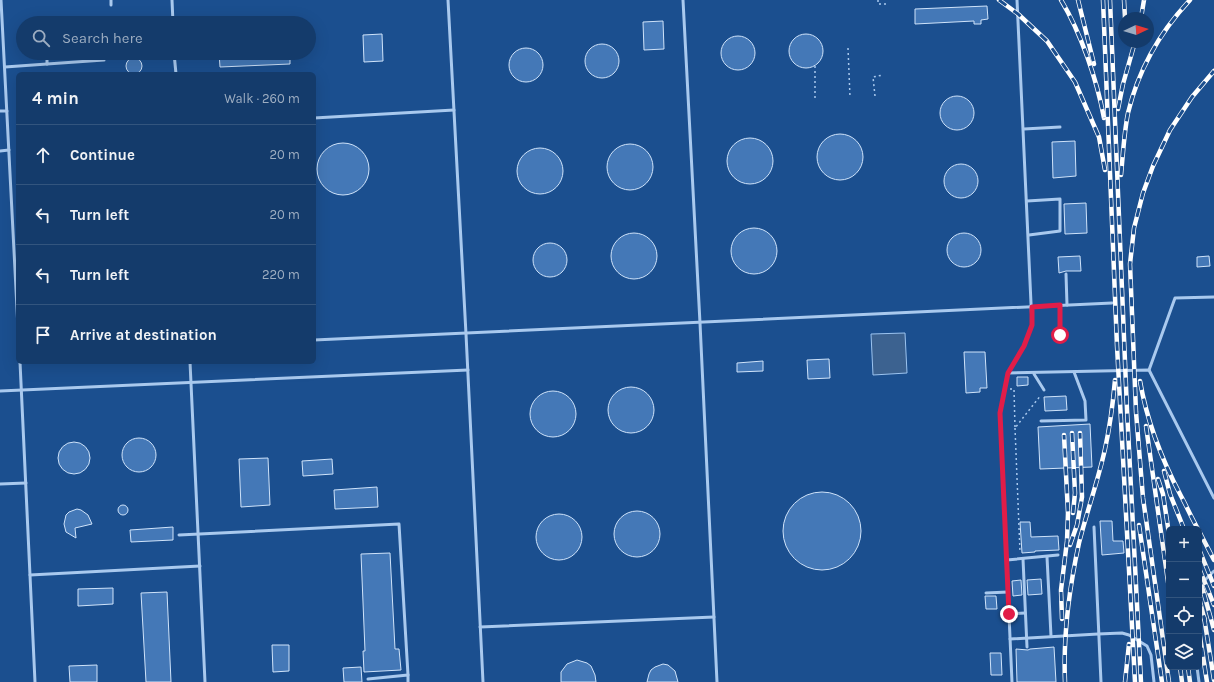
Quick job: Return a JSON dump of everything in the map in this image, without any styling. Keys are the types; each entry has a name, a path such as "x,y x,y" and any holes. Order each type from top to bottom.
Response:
{"lane":[{"path":"1,0 2,53 5,67 16,288"},
{"path":"111,0 111,5"},
{"path":"172,0 173,16"},
{"path":"448,0 483,682"},
{"path":"683,0 717,682"},
{"path":"1012,682 1000,413 1008,373 1024,346 1032,325 1017,0"},
{"path":"5,67 104,60"},
{"path":"175,60 176,72"},
{"path":"0,111 7,110"},
{"path":"316,118 454,110"},
{"path":"1024,129 1060,127"},
{"path":"0,151 9,150"},
{"path":"1027,201 1060,199 1060,231 1029,235"},
{"path":"1066,274 1067,305"},
{"path":"1214,297 1175,298 1149,370 1214,498"},
{"path":"316,340 1112,303"},
{"path":"1060,305 1060,335"},
{"path":"20,364 35,682"},
{"path":"190,364 205,682"},
{"path":"0,391 468,370"},
{"path":"1008,373 1034,374 1149,370"},
{"path":"1041,421 1086,420 1085,401 1074,372"},
{"path":"1034,374 1044,390"},
{"path":"0,484 26,483"},
{"path":"179,535 399,524 408,682"},
{"path":"1094,527 1101,682"},
{"path":"1007,560 1058,556"},
{"path":"1047,557 1051,636"},
{"path":"1021,559 1027,647"},
{"path":"30,575 200,566"},
{"path":"1202,583 1214,571"},
{"path":"986,593 1008,592"},
{"path":"1009,614 1025,613"},
{"path":"480,627 714,617"},
{"path":"1010,639 1122,633 1130,635 1147,646 1151,655 1154,682"},
{"path":"1197,670 1199,682"},
{"path":"368,679 408,675"}],"path":[{"path":"878,0 878,4 887,4"},
{"path":"848,48 850,97"},
{"path":"815,66 815,99"},
{"path":"875,96 873,76 883,75"},
{"path":"1005,389 1014,389 1021,559"},
{"path":"1015,428 1044,390"}],"water":[{"path":"905,333 907,373 873,375 871,334"}],"building":[{"path":"987,6 988,19 981,20 981,24 974,24 974,21 915,24 915,9"},
{"path":"663,21 664,49 644,50 643,22"},
{"path":"382,34 383,61 364,62 363,35"},
{"path":"803,34 809,34 813,35 820,41 823,51 822,58 816,65 809,68 803,68 799,67 792,61 789,54 789,48 790,44 796,37"},
{"path":"735,36 741,36 745,37 752,43 755,53 754,60 748,67 741,70 735,70 731,69 724,63 721,56 721,50 722,46 728,39"},
{"path":"599,44 605,44 609,45 616,51 619,61 618,68 612,75 605,78 599,78 595,77 588,71 585,64 585,58 586,54 592,47"},
{"path":"523,48 529,48 533,49 540,55 543,65 542,72 536,79 529,82 523,82 519,81 512,75 509,68 509,62 510,58 516,51"},
{"path":"130,60 138,60 141,63 141,69 138,72 130,72 126,66"},
{"path":"220,60 290,60 290,64 220,67"},
{"path":"954,96 960,96 964,97 971,103 974,113 973,120 967,127 960,130 954,130 950,129 943,123 940,116 940,110 941,106 947,99"},
{"path":"836,134 844,134 853,138 859,144 863,157 859,170 853,176 844,180 836,180 827,176 821,170 817,161 817,153 821,144 827,138"},
{"path":"746,138 754,138 763,142 769,148 773,161 769,174 763,180 754,184 746,184 737,180 731,174 727,165 727,157 731,148 737,142"},
{"path":"1075,141 1076,176 1053,178 1052,142"},
{"path":"343,143 353,145 361,151 367,159 369,169 367,179 361,187 353,193 343,195 333,193 325,187 319,179 317,169 319,159 325,151 333,145"},
{"path":"626,144 634,144 643,148 649,154 653,167 649,180 643,186 634,190 626,190 617,186 611,180 607,171 607,163 611,154 617,148"},
{"path":"536,148 544,148 553,152 559,158 563,171 559,184 553,190 544,194 536,194 527,190 521,184 517,175 517,167 521,158 527,152"},
{"path":"958,164 964,164 968,165 975,171 978,181 977,188 971,195 964,198 958,198 954,197 947,191 944,184 944,178 945,174 951,167"},
{"path":"1086,203 1087,233 1065,234 1064,204"},
{"path":"750,228 758,228 767,232 773,238 777,251 773,264 767,270 758,274 750,274 741,270 735,264 731,255 731,247 735,238 741,232"},
{"path":"630,233 638,233 647,237 653,243 657,256 653,269 647,275 638,279 630,279 621,275 615,269 611,260 611,252 615,243 621,237"},
{"path":"961,233 967,233 971,234 978,240 981,250 980,257 974,264 967,267 961,267 957,266 950,260 947,253 947,247 948,243 954,236"},
{"path":"547,243 553,243 557,244 564,250 567,260 566,267 560,274 553,277 547,277 543,276 536,270 533,263 533,257 534,253 540,246"},
{"path":"1080,256 1081,271 1066,271 1059,273 1058,257"},
{"path":"1209,256 1210,266 1197,267 1197,257"},
{"path":"964,352 985,352 987,388 980,388 980,392 966,393"},
{"path":"829,359 830,378 808,379 807,360"},
{"path":"763,361 763,371 737,372 737,363"},
{"path":"1017,377 1028,377 1028,385 1017,386"},
{"path":"627,387 635,387 644,391 650,397 654,410 650,423 644,429 635,433 627,433 618,429 612,423 608,414 608,406 612,397 618,391"},
{"path":"549,391 557,391 566,395 572,401 576,414 572,427 566,433 557,437 549,437 540,433 534,427 530,418 530,410 534,401 540,395"},
{"path":"1066,396 1067,410 1045,411 1044,397"},
{"path":"1090,424 1092,467 1040,469 1038,427"},
{"path":"136,438 142,438 146,439 153,445 156,455 155,462 149,469 142,472 136,472 132,471 125,465 122,458 122,452 123,448 129,441"},
{"path":"71,442 77,442 87,449 90,458 89,464 83,471 77,474 71,474 61,467 58,461 58,455 65,445"},
{"path":"268,458 270,505 241,507 239,459"},
{"path":"332,459 333,474 303,476 302,461"},
{"path":"377,487 378,507 335,509 334,490"},
{"path":"822,492 837,495 844,499 854,509 858,516 861,531 858,546 854,553 844,563 837,567 822,570 807,567 800,563 790,553 786,546 783,531 786,516 790,509 800,499 807,495"},
{"path":"121,505 125,505 127,506 127,514 121,515 118,512 118,508"},
{"path":"77,509 88,515 92,524 75,528 76,538 66,532 64,524 66,515"},
{"path":"633,511 641,511 650,515 656,521 660,534 656,547 650,553 641,557 633,557 624,553 618,547 614,538 614,530 618,521 624,515"},
{"path":"555,514 563,514 572,518 578,524 582,537 578,550 572,556 563,560 555,560 546,556 540,550 536,541 536,533 540,524 546,518"},
{"path":"1100,521 1112,521 1113,541 1123,541 1124,553 1102,555"},
{"path":"1020,522 1030,522 1031,537 1058,536 1059,550 1022,553"},
{"path":"173,527 173,540 131,542 130,530"},
{"path":"390,553 395,649 399,649 401,670 364,672 363,651 365,651 361,554"},
{"path":"1041,579 1042,594 1028,595 1027,580"},
{"path":"1021,580 1022,595 1013,596 1012,581"},
{"path":"113,588 113,604 78,606 78,589"},
{"path":"167,592 171,682 146,682 141,593"},
{"path":"985,596 996,596 997,609 986,609"},
{"path":"272,645 289,645 289,671 273,672"},
{"path":"1054,647 1056,682 1017,682 1016,649 1028,650"},
{"path":"990,653 1001,653 1002,675 991,675"},
{"path":"577,660 591,666 596,682 561,682 561,672 567,664"},
{"path":"663,664 668,665 675,671 678,682 647,682 651,670"},
{"path":"97,665 97,682 70,682 69,666"},
{"path":"361,667 362,682 344,682 343,668"}],"railway":[{"path":"999,0 1018,14 1047,41 1075,82 1099,137 1105,170"},
{"path":"1061,0 1082,42 1093,73 1104,118"},
{"path":"1078,0 1094,64"},
{"path":"1103,0 1117,346 1135,682"},
{"path":"1110,0 1127,410 1141,682"},
{"path":"1124,0 1125,12"},
{"path":"1142,12 1144,0"},
{"path":"1121,175 1128,113 1132,97 1144,67 1160,39 1169,25 1190,0"},
{"path":"1118,109 1123,84 1133,48"},
{"path":"1169,682 1143,498 1136,412 1130,264 1134,228 1143,193 1153,166 1170,130 1192,97 1214,71"},
{"path":"1065,682 1066,629 1072,578 1085,519 1105,449 1115,380"},
{"path":"1140,381 1156,440 1174,482 1196,526"},
{"path":"1146,426 1166,568"},
{"path":"1072,433 1075,493 1073,513"},
{"path":"1070,545 1077,525 1082,497 1080,433"},
{"path":"1062,619 1061,590 1067,541 1068,513 1064,435"},
{"path":"1164,471 1170,494 1183,526"},
{"path":"1158,479 1163,494 1168,526"},
{"path":"1139,525 1162,682"},
{"path":"1202,537 1214,560"},
{"path":"1202,556 1214,586"},
{"path":"1202,575 1214,605"},
{"path":"1202,587 1214,630"},
{"path":"1202,610 1205,621"},
{"path":"1204,617 1214,680"},
{"path":"1200,634 1207,682"},
{"path":"1125,682 1129,644"},
{"path":"1180,670 1182,682"},
{"path":"1188,670 1190,682"}],"route":[{"path":"1009,614 1000,413 1008,373 1024,346 1032,325 1032,307 1060,305 1060,335"}]}
